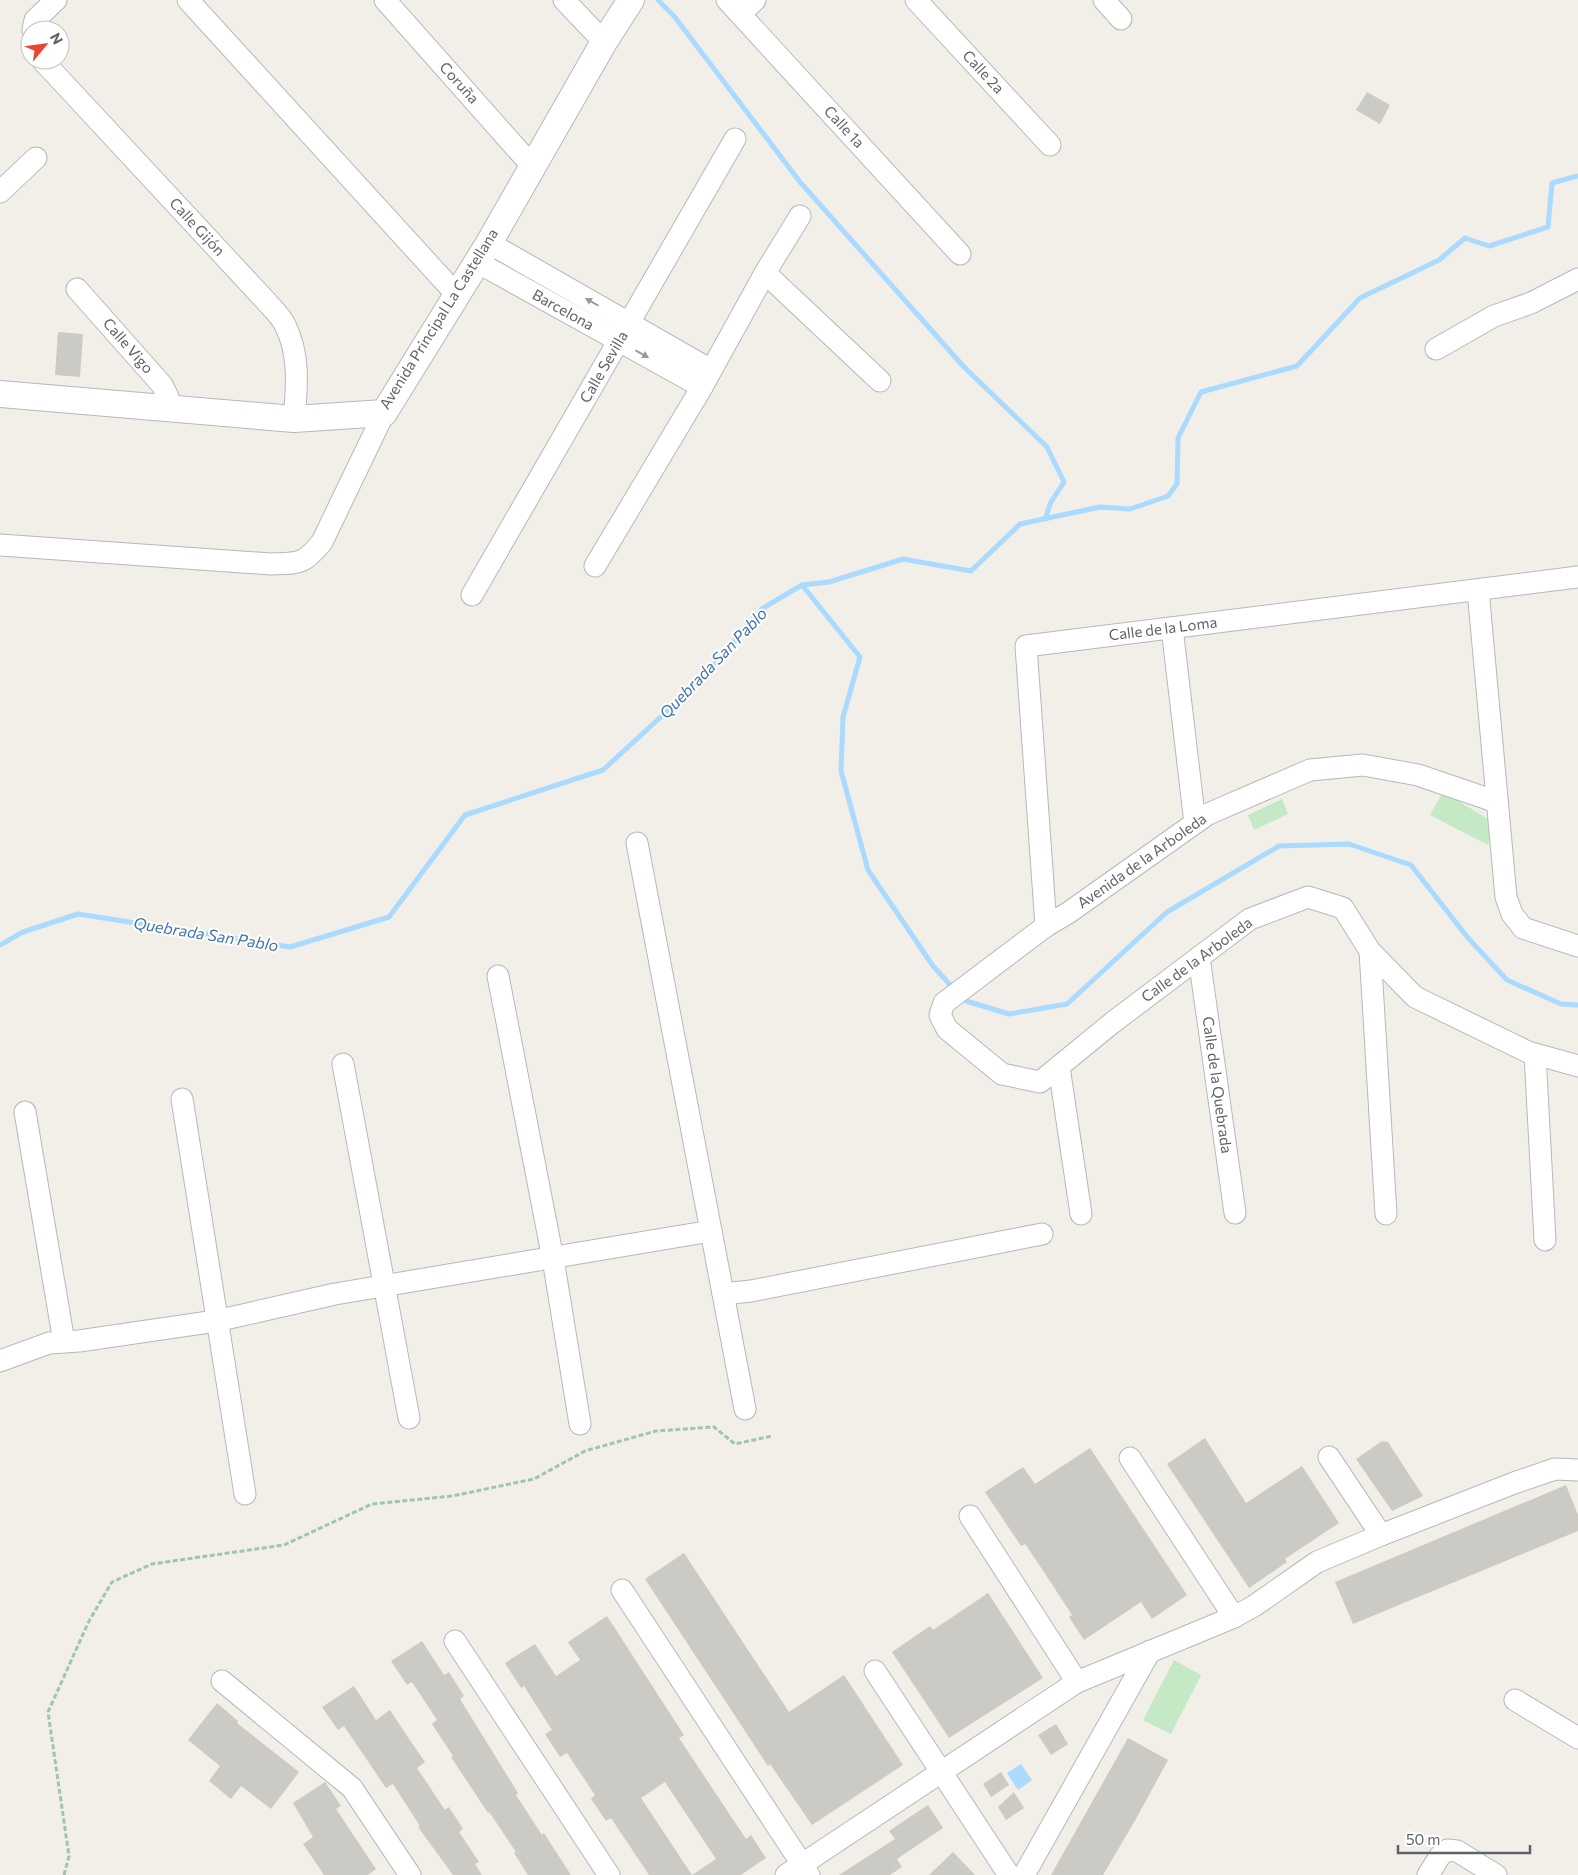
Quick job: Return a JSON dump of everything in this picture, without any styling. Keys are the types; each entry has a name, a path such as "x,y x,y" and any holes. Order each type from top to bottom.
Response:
{"street":[{"path":"35,20 56,0"},
{"path":"188,0 456,294"},
{"name":"Coruña","path":"385,0 533,167"},
{"path":"564,0 604,42"},
{"name":"Avenida Principal La Castellana","path":"0,394 294,419 384,413 483,252 604,42 631,0"},
{"name":"Calle 2a","path":"916,0 1050,145"},
{"path":"1104,0 1121,19"},
{"name":"Calle 1a","path":"741,5 960,254"},
{"name":"Calle Gijón","path":"51,70 265,300 285,324 296,354 297,392 294,419"},
{"name":"Calle Sevilla","path":"472,595 735,139"},
{"path":"0,192 36,158"},
{"path":"594,566 800,216"},
{"name":"Barcelona","path":"483,252 629,323 706,378"},
{"name":"Barcelona","path":"483,252 618,341 706,378"},
{"path":"765,273 880,380"},
{"path":"1436,349 1494,316 1531,303 1578,279"},
{"name":"Calle Vigo","path":"77,289 162,385 168,397 168,409"},
{"path":"0,546 271,564 293,563 308,558 325,536 384,413"},
{"name":"Calle de la Loma","path":"1046,926 1026,646 1578,577"},
{"path":"1478,590 1506,897 1512,914 1523,928 1578,946"},
{"path":"1172,628 1195,823"},
{"name":"Avenida de la Arboleda","path":"944,1003 973,983 1046,926 1068,913 1208,814 1310,770 1363,765 1418,775 1497,802"},
{"path":"637,843 745,1409"},
{"name":"Calle de la Arboleda","path":"944,1003 940,1016 947,1029 1002,1074 1040,1082 1112,1023 1250,919 1308,897 1343,908 1370,951 1415,997 1535,1054 1578,1066"},
{"path":"1370,951 1386,1214"},
{"name":"Calle de la Quebrada","path":"1199,957 1235,1213"},
{"path":"498,976 553,1258 580,1424"},
{"path":"1535,1054 1545,1240"},
{"path":"343,1064 352,1101 409,1418"},
{"path":"1059,1067 1081,1214"},
{"path":"182,1099 245,1494"},
{"path":"25,1112 64,1342"},
{"path":"0,1361 49,1343 216,1321 335,1294 711,1231"},
{"path":"723,1294 770,1287 1042,1234"},
{"path":"1328,1457 1381,1535"},
{"path":"1130,1458 1234,1617"},
{"path":"622,1590 799,1872 941,1773 1077,1682 1234,1617 1254,1606 1317,1562 1514,1483 1555,1469 1578,1470"},
{"path":"970,1516 1077,1682"},
{"path":"455,1641 609,1875"},
{"path":"1024,1875 1150,1651"},
{"path":"875,1672 1010,1875"},
{"path":"222,1681 352,1788 410,1875"},
{"path":"1515,1700 1578,1738"},
{"path":"1428,1875 1440,1856 1447,1850 1457,1851 1496,1875"}],"path":[{"path":"64,1875 69,1856 48,1712 89,1621 112,1582 152,1564 284,1545 372,1504 452,1496 534,1479 584,1451 656,1431 714,1427 735,1444 772,1436"}],"green space":[{"path":"1443,792 1493,822 1488,845 1430,815"},
{"path":"1282,799 1288,814 1254,830 1248,815"},
{"path":"1174,1660 1201,1675 1171,1734 1143,1720"}],"water":[{"path":"1021,1764 1032,1780 1018,1790 1007,1773"}],"building":[{"path":"1367,92 1390,105 1380,124 1356,110"},
{"path":"58,332 83,334 80,377 55,375"},
{"path":"1205,1438 1246,1503 1302,1466 1339,1523 1285,1559 1287,1562 1249,1588 1167,1464"},
{"path":"1382,1441 1388,1442 1423,1496 1392,1511 1356,1459"},
{"path":"1090,1448 1187,1595 1152,1619 1141,1602 1084,1640 1069,1617 1072,1615 1044,1572 1025,1544 1021,1546 985,1492 1023,1467 1035,1484"},
{"path":"1566,1485 1578,1515 1578,1531 1353,1624 1335,1582"},
{"path":"684,1553 789,1712 844,1675 903,1765 812,1825 770,1764 768,1766 645,1579"},
{"path":"988,1593 1043,1678 949,1738 892,1652 930,1626 933,1630"},
{"path":"607,1616 684,1735 679,1738 746,1839 751,1835 766,1858 741,1875 692,1875 649,1875 611,1818 606,1821 591,1799 595,1795 567,1753 560,1757 545,1734 552,1730 524,1686 521,1688 505,1663 535,1644 556,1676 580,1660 568,1642","holes":["665,1782 716,1859 692,1875 641,1798"]},
{"path":"422,1641 444,1675 449,1672 464,1696 460,1699 518,1793 516,1795 542,1835 544,1833 571,1875 528,1875 514,1853 516,1852 451,1757 453,1756 432,1724 437,1720 412,1682 407,1685 391,1661"},
{"path":"354,1686 376,1720 390,1710 425,1762 417,1768 445,1810 449,1807 463,1829 459,1832 479,1862 475,1864 482,1875 453,1875 418,1827 420,1826 393,1784 386,1788 344,1726 338,1730 322,1707"},
{"path":"217,1703 238,1721 237,1723 299,1772 271,1809 241,1786 231,1799 209,1781 220,1766 188,1740"},
{"path":"1056,1724 1068,1744 1051,1755 1038,1735"},
{"path":"1128,1738 1168,1760 1137,1817 1103,1875 1051,1875"},
{"path":"1001,1772 1009,1785 991,1797 983,1784"},
{"path":"325,1782 341,1806 336,1809 376,1869 368,1875 324,1875 303,1844 313,1837 293,1803"},
{"path":"1014,1792 1024,1808 1006,1820 998,1807"},
{"path":"928,1805 943,1828 897,1859 902,1867 890,1875 839,1875 895,1839 889,1831"},
{"path":"953,1852 975,1875 929,1875"}],"waterway":[{"path":"658,0 674,16 800,182 964,367 1047,447 1064,482 1051,502 1045,519"},
{"name":"Quebrada San Pablo","path":"0,945 23,932 78,914 290,947 389,917 465,815 603,770 701,680 763,608 802,585 829,582 903,559 971,571 1020,524 1100,507 1130,509 1168,496 1177,484 1178,438 1201,392 1297,366 1360,298 1439,260 1465,238 1489,246 1548,227 1552,183 1578,176"},
{"path":"802,585 860,657 843,717 841,771 868,870 933,966 954,989"},
{"path":"962,997 966,1001 1009,1014 1067,1004 1167,912 1279,846 1349,844 1411,865 1468,938 1507,980 1561,1004 1578,1005"}]}
